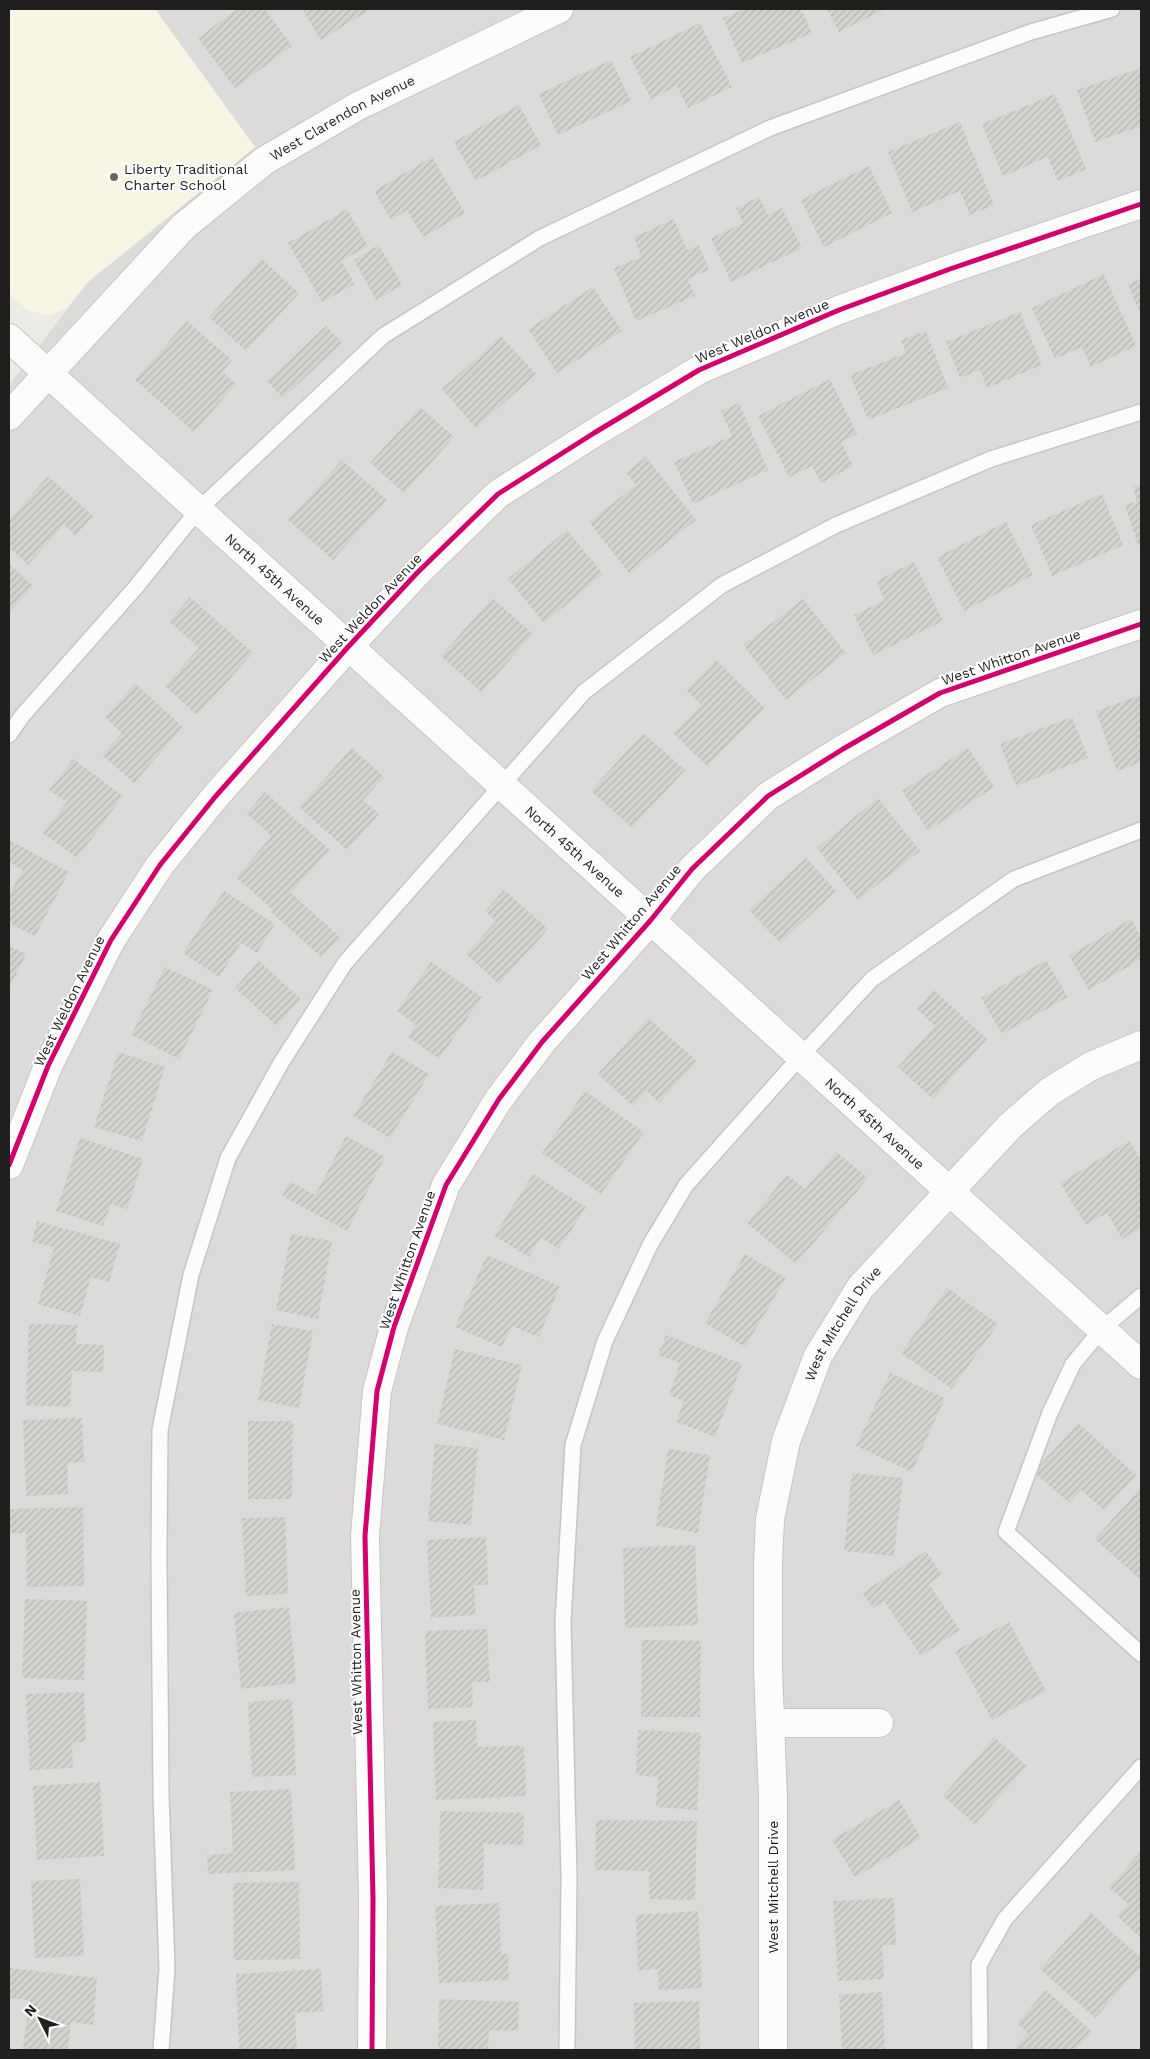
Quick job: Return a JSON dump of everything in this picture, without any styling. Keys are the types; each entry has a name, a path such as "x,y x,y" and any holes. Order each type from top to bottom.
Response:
{"street":[{"name":"West Clarendon Avenue","path":"9,416 184,226 264,161 358,106 558,9"},
{"name":"West Weldon Avenue","path":"9,1165 48,1066 110,940 160,865 215,797 348,647 417,573 498,494 594,433 699,370 839,310 913,282 1141,204"},
{"name":"North 45th Avenue","path":"9,338 1141,1365"},
{"name":"West Whitton Avenue","path":"372,2050 372,1889 365,1536 377,1391 394,1327 446,1185 498,1099 542,1042 650,921 692,869 768,796 843,749 940,693 1141,624"},
{"name":"West Mitchell Drive","path":"773,2050 773,1799 768,1564 770,1519 786,1442 818,1356 860,1288 1010,1126 1049,1092 1091,1066 1141,1045"},
{"path":"770,1724 879,1723"}],"lane":[{"path":"9,735 22,716 136,587 198,510 383,336 540,238 770,128 1032,32 1112,9"},
{"path":"161,2050 167,1969 161,1775 160,1430 191,1275 228,1158 281,1063 345,963 584,692 722,585 836,525 991,459 1141,412"},
{"path":"567,2050 570,1877 564,1622 573,1445 605,1341 651,1243 686,1185 872,979 1014,879 1141,830"},
{"path":"1141,1296 1102,1329 1073,1364 1050,1413 1006,1532 1141,1654"},
{"path":"980,2050 979,1965 1005,1919 1141,1767"}],"shaded area":[{"name":"Liberty Traditional Charter School","path":"9,9 155,9 255,147 88,282 68,307 49,316 27,310 9,293"},
{"path":"155,9 1141,9 1141,2050 9,2050 9,385 88,282 255,147"}],"building":[{"path":"237,9 265,9 292,46 235,88 198,38"},
{"path":"302,9 371,9 321,40"},
{"path":"745,9 801,9 812,33 742,63 723,18"},
{"path":"827,9 885,9 839,32"},
{"path":"700,23 732,87 688,108 677,86 651,99 630,57"},
{"path":"611,60 631,101 558,135 539,94"},
{"path":"1141,68 1141,132 1139,127 1095,142 1077,90"},
{"path":"1055,94 1086,169 1058,181 1048,157 1003,176 982,124"},
{"path":"519,105 541,145 476,181 454,142"},
{"path":"960,122 994,205 970,215 960,191 912,212 888,152"},
{"path":"432,157 465,213 423,237 407,210 391,220 374,191"},
{"path":"869,166 892,213 824,247 801,200"},
{"path":"759,197 768,215 782,208 802,248 731,282 711,238 743,223 736,208"},
{"path":"347,209 368,246 341,261 355,284 322,302 288,243"},
{"path":"674,219 687,250 699,245 709,270 688,279 695,296 636,321 614,268 641,257 634,237"},
{"path":"379,245 402,285 376,300 354,260"},
{"path":"262,259 299,293 246,351 209,317"},
{"path":"1104,274 1136,346 1091,367 1082,347 1055,359 1032,308"},
{"path":"1141,279 1141,316 1128,284"},
{"path":"593,287 622,331 557,373 528,329"},
{"path":"1020,312 1042,365 987,388 980,370 960,378 946,342"},
{"path":"187,321 232,360 222,372 236,384 194,432 135,380"},
{"path":"326,326 342,343 283,398 267,381"},
{"path":"926,331 948,388 868,420 850,375 906,353 901,340"},
{"path":"501,336 536,374 476,428 442,389"},
{"path":"830,379 857,434 841,442 853,466 821,483 812,466 789,477 758,416"},
{"path":"739,403 768,470 693,504 674,462 732,436 721,411"},
{"path":"420,407 454,437 404,493 370,463"},
{"path":"646,457 696,520 629,573 589,522 636,485 626,473"},
{"path":"342,460 387,500 333,560 288,520"},
{"path":"48,476 93,516 76,536 64,525 28,565 9,547 9,520"},
{"path":"1141,484 1141,544 1138,545 1125,505 1137,501 1133,487"},
{"path":"1102,494 1123,545 1052,576 1031,525"},
{"path":"1006,522 1033,575 964,611 937,557"},
{"path":"567,530 603,574 544,623 508,579"},
{"path":"914,562 943,621 873,655 854,615 885,600 876,581"},
{"path":"9,564 33,586 9,613"},
{"path":"190,597 253,653 197,715 165,686 199,648 169,621"},
{"path":"492,598 533,634 481,692 441,656"},
{"path":"803,599 846,653 786,700 743,645"},
{"path":"716,660 765,708 707,766 673,733 701,705 686,690"},
{"path":"135,683 183,727 134,783 102,755 122,733 105,717"},
{"path":"1141,695 1141,762 1117,771 1096,711"},
{"path":"1072,717 1088,758 1016,786 1000,744"},
{"path":"643,733 685,770 632,828 591,791"},
{"path":"352,748 384,777 363,800 379,814 347,850 299,807"},
{"path":"968,748 994,787 928,831 902,791"},
{"path":"73,759 123,796 77,858 43,833 67,802 49,790"},
{"path":"265,792 330,850 291,893 340,937 321,957 236,877 272,836 246,813"},
{"path":"878,798 920,851 858,900 817,848"},
{"path":"9,840 69,872 35,936 9,923 9,895 23,870 9,862"},
{"path":"806,858 836,891 780,943 749,910"},
{"path":"504,890 548,929 499,984 466,954 496,921 485,911"},
{"path":"224,891 275,924 257,953 241,943 219,977 183,953"},
{"path":"1131,919 1141,937 1141,959 1089,990 1069,956"},
{"path":"9,946 26,954 9,989"},
{"path":"1046,960 1068,997 1002,1034 981,998"},
{"path":"259,961 301,999 277,1026 235,988"},
{"path":"431,962 482,997 439,1059 408,1037 416,1025 397,1011"},
{"path":"165,967 213,990 179,1059 131,1035"},
{"path":"934,990 987,1039 933,1099 898,1067 935,1026 917,1009"},
{"path":"648,1018 697,1061 659,1103 647,1091 633,1106 598,1074"},
{"path":"118,1052 165,1067 142,1141 94,1127"},
{"path":"392,1052 429,1074 390,1138 353,1116"},
{"path":"585,1091 644,1132 601,1194 542,1153"},
{"path":"346,1136 385,1157 347,1231 282,1196 290,1181 315,1195"},
{"path":"80,1138 143,1159 127,1209 111,1204 103,1226 56,1211"},
{"path":"1129,1141 1141,1160 1141,1228 1122,1239 1107,1213 1086,1225 1060,1183"},
{"path":"836,1152 868,1178 796,1264 747,1223 787,1175 805,1189"},
{"path":"533,1174 586,1207 559,1249 541,1238 529,1257 494,1236"},
{"path":"37,1221 120,1244 109,1282 91,1277 80,1316 38,1304 54,1247 32,1242"},
{"path":"291,1234 332,1241 318,1319 276,1310"},
{"path":"745,1254 786,1278 745,1347 705,1323"},
{"path":"487,1255 560,1286 539,1337 512,1326 502,1347 455,1327"},
{"path":"947,1288 998,1324 952,1389 901,1353"},
{"path":"29,1324 77,1325 76,1344 104,1345 103,1372 72,1371 70,1407 26,1405"},
{"path":"272,1324 313,1331 299,1408 258,1400"},
{"path":"666,1335 742,1364 715,1437 676,1422 684,1401 669,1395 680,1363 658,1355"},
{"path":"455,1349 522,1365 504,1440 437,1424"},
{"path":"890,1373 945,1398 912,1472 856,1446"},
{"path":"82,1418 84,1462 67,1463 68,1494 26,1496 23,1420"},
{"path":"248,1421 293,1421 292,1499 248,1499"},
{"path":"1078,1423 1136,1475 1104,1510 1081,1490 1069,1503 1034,1472"},
{"path":"435,1444 478,1448 471,1525 428,1521"},
{"path":"668,1449 710,1455 698,1533 656,1526"},
{"path":"852,1473 903,1478 894,1556 844,1551"},
{"path":"1141,1487 1141,1580 1095,1539"},
{"path":"83,1507 84,1586 27,1587 26,1533 9,1533 9,1509"},
{"path":"285,1517 288,1594 246,1596 242,1518"},
{"path":"486,1537 488,1585 474,1585 476,1615 431,1618 427,1540"},
{"path":"695,1545 698,1625 625,1628 623,1548"},
{"path":"926,1551 942,1575 929,1584 960,1630 921,1656 884,1601 873,1608 862,1593"},
{"path":"25,1599 87,1601 84,1680 22,1678"},
{"path":"289,1607 296,1683 241,1689 234,1613"},
{"path":"1009,1622 1046,1691 992,1720 955,1651"},
{"path":"487,1629 490,1682 472,1682 473,1707 428,1709 425,1631"},
{"path":"642,1640 701,1641 700,1717 641,1717"},
{"path":"84,1692 86,1742 72,1743 73,1768 30,1770 26,1694"},
{"path":"292,1699 296,1775 252,1777 248,1702"},
{"path":"476,1720 477,1747 524,1746 526,1796 436,1800 433,1722"},
{"path":"638,1730 701,1733 697,1810 656,1807 658,1777 636,1775"},
{"path":"994,1737 1027,1766 975,1824 943,1796"},
{"path":"100,1782 104,1856 37,1860 33,1786"},
{"path":"291,1789 295,1870 208,1874 207,1855 233,1853 230,1792"},
{"path":"899,1800 921,1838 855,1877 832,1840"},
{"path":"440,1811 524,1813 523,1845 484,1844 483,1890 438,1888"},
{"path":"596,1820 697,1821 695,1900 649,1899 649,1871 595,1870"},
{"path":"1141,1851 1141,1938 1117,1916 1128,1904 1109,1887"},
{"path":"80,1879 84,1956 35,1958 31,1881"},
{"path":"299,1882 300,1959 234,1960 233,1883"},
{"path":"894,1898 896,1945 882,1945 884,1979 838,1981 833,1901"},
{"path":"499,1903 501,1954 508,1954 509,1980 439,1983 435,1906"},
{"path":"698,1911 702,1988 659,1990 658,1969 638,1970 636,1915"},
{"path":"1091,1913 1141,1958 1141,1966 1095,2018 1040,1969"},
{"path":"9,1968 97,1978 93,2025 71,2022 68,2050 23,2050 29,2000 9,1998"},
{"path":"321,1969 323,2011 295,2013 297,2050 239,2050 236,1974"},
{"path":"1046,1990 1092,2032 1075,2050 1012,2050 1028,2033 1017,2023"},
{"path":"882,1992 885,2050 842,2050 839,1995"},
{"path":"439,1999 519,2002 518,2031 489,2030 488,2050 438,2050"},
{"path":"699,2001 700,2050 635,2050 634,2003"}],"cycle path":[{"path":"9,1165 48,1066 111,940 160,865 215,797 348,647 417,573 498,494 594,433 699,370 839,310 950,269 1141,204"},
{"path":"372,2050 373,1899 365,1536 377,1391 394,1327 446,1185 499,1099 542,1042 650,921 692,869 768,796 843,749 940,693 1141,624"}],"place":[{"name":"Liberty Traditional Charter School","path":"114,177"}]}
